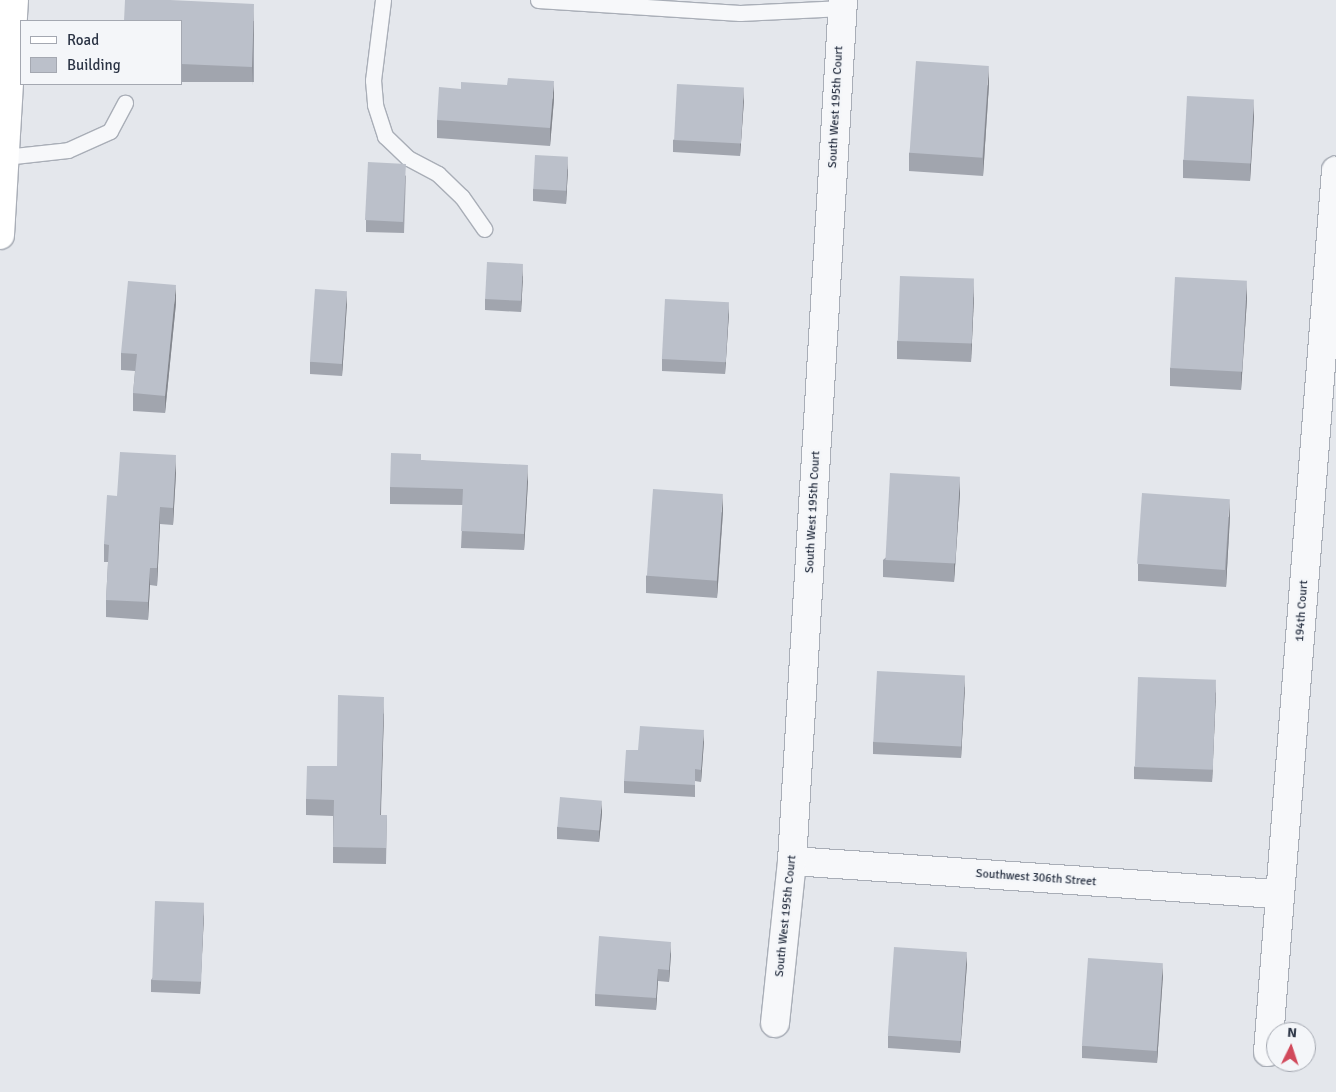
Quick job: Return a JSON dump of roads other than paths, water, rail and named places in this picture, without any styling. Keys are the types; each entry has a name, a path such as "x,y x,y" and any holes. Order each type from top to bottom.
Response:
{"street":[{"path":"0,235 14,0"},
{"name":"South West 195th Court","path":"775,1023 792,862 843,4"},
{"name":"194th Court","path":"1270,1022 1336,171"},
{"name":"Southwest 306th Street","path":"792,862 1280,894"}],"lane":[{"path":"383,0 374,80 375,105 384,136 408,158 438,174 462,197 484,229"},
{"path":"538,0 740,13 843,4"},
{"path":"5,157 68,150 110,131 125,103"}]}
